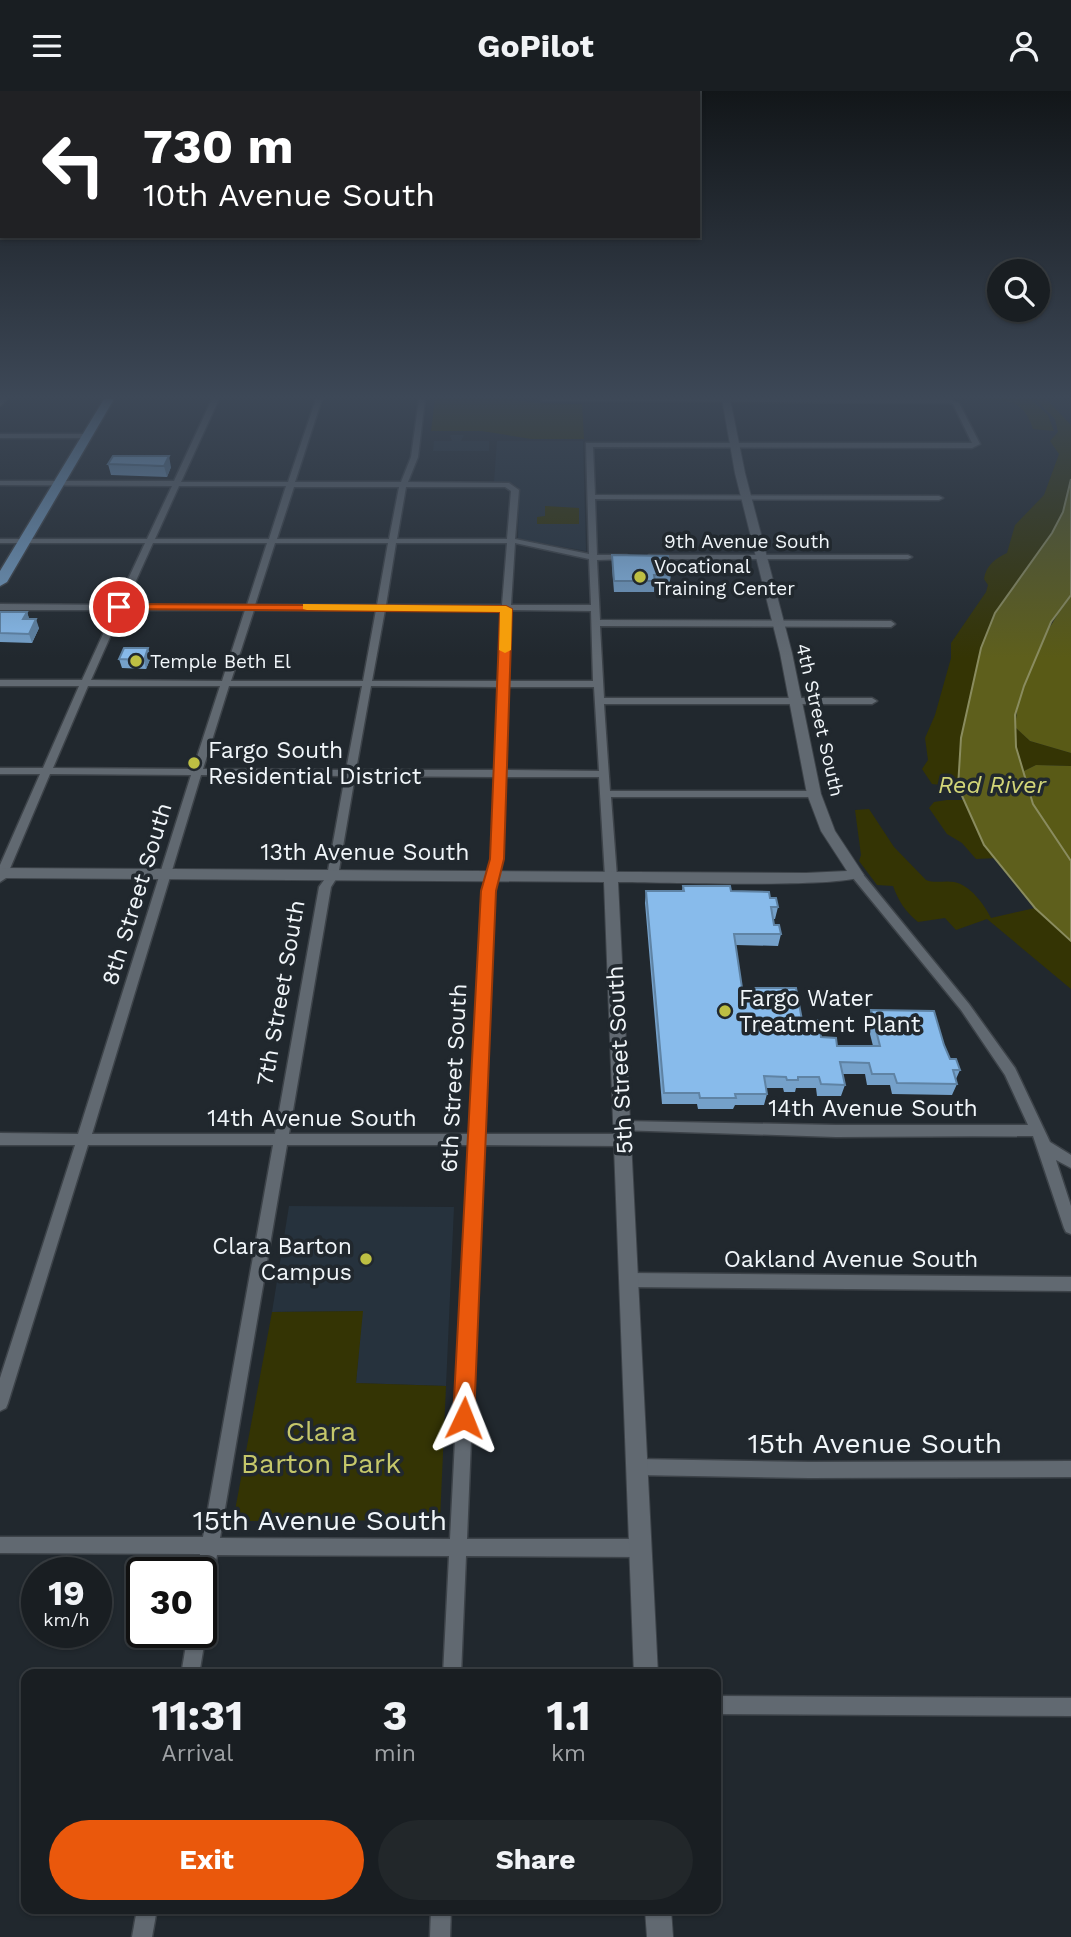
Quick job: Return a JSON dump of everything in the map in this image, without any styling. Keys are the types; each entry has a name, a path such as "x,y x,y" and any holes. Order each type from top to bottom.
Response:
{"main road":[{"path":"0,582 59,485"}],"street":[{"path":"1,875 175,485"},
{"name":"8th Street South","path":"0,1403 197,772 291,485"},
{"name":"7th Street South","path":"207,1557 267,1230 280,1139 325,887 332,876 403,485"},
{"name":"6th Street South","path":"411,485 512,487 515,490 506,609 497,859 488,891 452,1669"},
{"name":"5th Street South","path":"591,485 598,684 615,940 646,1669"},
{"name":"4th Street South","path":"743,485 796,702 814,794 828,831 857,875 965,1007 1010,1072 1045,1146"},
{"path":"591,497 939,498"},
{"name":"9th Avenue South","path":"0,541 512,541 594,558 908,557"},
{"path":"0,607 595,608"},
{"path":"596,623 891,624"},
{"path":"0,683 598,684"},
{"path":"600,701 872,701"},
{"path":"0,771 605,774"},
{"path":"606,794 814,794"},
{"name":"13th Avenue South","path":"1,875 806,878 857,875"},
{"path":"615,940 620,927 618,889 629,881 645,877"},
{"name":"14th Avenue South","path":"0,1139 475,1140 623,1133 1039,1130"},
{"path":"1045,1146 1071,1162"},
{"path":"1045,1146 1071,1227"},
{"name":"Oakland Avenue South","path":"630,1280 1071,1284"},
{"name":"15th Avenue South","path":"637,1467 1071,1469"},
{"name":"15th Avenue South","path":"0,1545 641,1548"},
{"path":"191,1669 194,1648"},
{"path":"721,1705 1071,1707"},
{"path":"142,1937 146,1914"},
{"path":"439,1937 441,1914"},
{"path":"658,1914 660,1937"}],"shaded area":[{"path":"515,485 584,485 586,551 518,539 519,488"},
{"path":"1071,595 1071,753 1030,741 1016,728 1020,694 1026,676 1043,640"},
{"path":"1036,765 1071,766 1071,861 1033,804 1022,772"},
{"name":"Clara Barton Campus","path":"289,1206 454,1207 446,1386 356,1383 362,1311 272,1312"}],"green space":[{"path":"1048,485 1070,485 1063,512 1038,556 995,613 981,648 961,738 958,787 932,784 922,769 928,760 925,738 935,715 951,658 951,643 986,592 988,585 984,579 989,566 1007,553 1015,525 1044,495"},
{"path":"545,506 579,508 579,524 537,524 537,517 545,516"},
{"path":"1016,728 1030,741 1071,753 1071,766 1036,765 1022,772 1016,747"},
{"path":"963,800 984,845 996,858 976,859 962,843 947,834 929,808 934,802"},
{"path":"869,809 894,847 926,880 954,882 966,887 980,901 991,918 1035,908 1071,941 1071,989 987,919 956,930 945,918 918,922 913,918 903,906 893,886 877,885 859,861 861,855 855,810"},
{"name":"Clara Barton Park","path":"363,1311 356,1383 446,1386 440,1520 233,1521 272,1312"}],"water":[{"name":"Red River","path":"1071,485 1071,595 1051,622 1015,715 1016,747 1033,804 1071,861 1071,941 1035,908 984,845 958,787 961,738 981,648 995,613 1052,533 1063,512"}],"building":[{"path":"612,555 668,556 671,575 654,575 655,581 614,581"},
{"path":"0,612 27,612 23,619 36,619 29,634 0,633"},
{"path":"124,648 148,648 144,660 119,659"},
{"name":"Fargo Water Treatment Plant","path":"683,886 730,886 731,891 769,892 770,898 776,898 778,907 771,907 774,925 779,925 781,934 734,934 742,988 796,988 802,1020 818,1020 821,1037 836,1038 837,1046 880,1046 871,1010 934,1011 950,1059 956,1059 960,1070 953,1070 957,1084 897,1083 894,1074 872,1074 869,1063 840,1062 845,1085 821,1084 819,1077 787,1080 786,1077 764,1076 767,1094 735,1094 736,1098 700,1098 699,1093 664,1093 646,891 684,891"}],"slow traffic":[{"path":"307,607 506,609 505,650"}],"place":[{"name":"Vocational Training Center","path":"640,577"},
{"name":"Temple Beth El","path":"136,661"},
{"name":"Fargo South Residential District","path":"194,763"},
{"name":"Fargo Water Treatment Plant","path":"725,1011"},
{"name":"Clara Barton Campus","path":"366,1259"}],"route":[{"path":"119,607 506,609 497,859 488,891 464,1418"}]}
